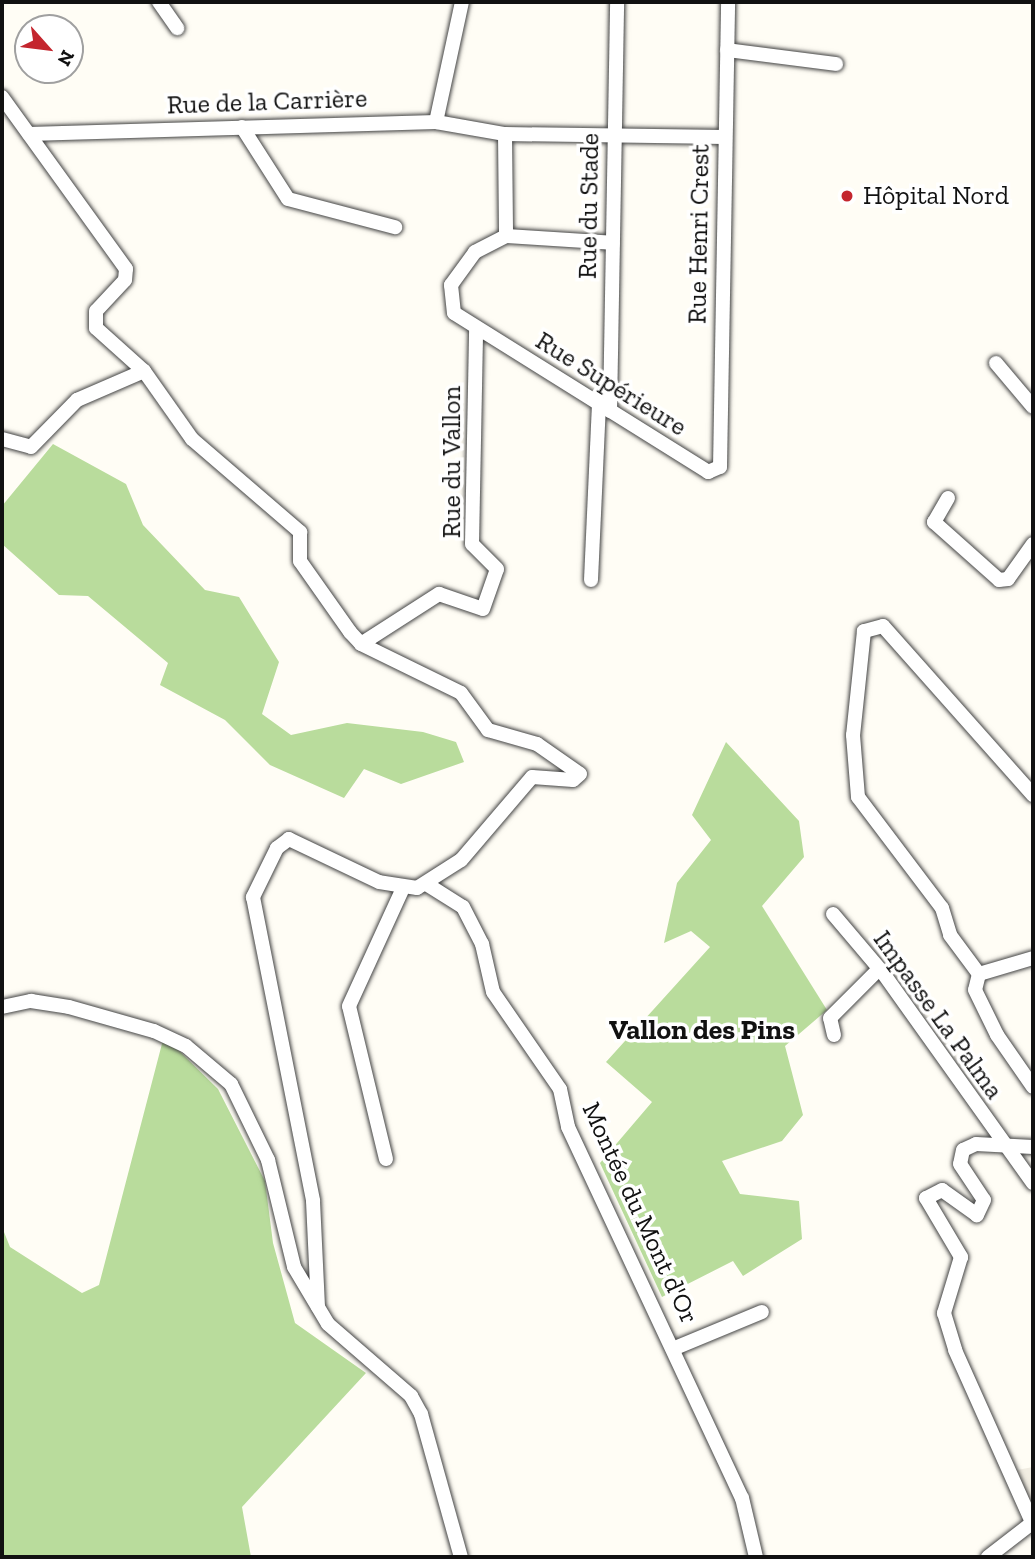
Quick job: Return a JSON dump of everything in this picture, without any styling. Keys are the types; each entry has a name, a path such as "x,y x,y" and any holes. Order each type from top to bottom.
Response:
{"street":[{"path":"159,2 177,28"},
{"path":"436,122 462,2"},
{"name":"Rue du Stade","path":"591,580 613,243 617,2"},
{"name":"Rue Henri Crest","path":"720,467 728,2"},
{"path":"727,50 836,64"},
{"path":"2,97 126,269 93,321 144,372 192,439 300,531 300,561 361,644 461,693 488,730 537,744 580,774 573,780 532,777 461,860 428,885 402,890 289,839 277,848 253,897 309,1174 318,1307"},
{"name":"Rue de la Carrière","path":"29,134 436,122 505,134 725,137"},
{"path":"242,127 288,199 395,227"},
{"path":"505,134 506,236 613,243"},
{"name":"Rue Supérieure","path":"506,236 475,252 451,285 454,313 476,330 708,472 720,467"},
{"name":"Rue du Vallon","path":"361,644 439,594 483,609 497,569 472,544 476,330"},
{"path":"996,363 1033,407"},
{"path":"2,439 31,447 77,400 144,372"},
{"path":"948,498 934,523 999,580 1008,579 1033,544"},
{"path":"1033,795 883,626 864,631 852,780 979,974 975,990 997,1035 1033,1087"},
{"name":"Montée du Mont d'Or","path":"428,885 463,907 482,944 493,992 560,1089 568,1127 675,1348 743,1498 756,1557"},
{"path":"387,1159 349,1006 402,890"},
{"name":"Impasse La Palma","path":"833,914 878,970 1033,1183"},
{"path":"979,974 1033,958"},
{"path":"834,1035 830,1018 878,970"},
{"path":"2,1007 44,1003 154,1031 217,1069 252,1122 294,1267 318,1307 366,1362 411,1396 461,1557"},
{"path":"988,1557 1033,1524 955,1350 944,1313 961,1257 926,1198 942,1190 977,1215 984,1200 958,1157 969,1146 1003,1144 1033,1147"},
{"path":"675,1348 762,1312"}],"green space":[{"path":"53,444 126,484 143,525 205,590 239,597 279,662 262,714 291,735 347,723 423,732 456,742 464,762 401,784 364,769 344,798 270,765 225,720 160,685 168,663 88,596 59,595 2,544 2,506"},
{"path":"726,742 799,821 804,857 762,906 827,1010 785,1046 803,1115 782,1141 722,1161 740,1194 799,1201 802,1239 743,1276 733,1261 662,1297 600,1163 652,1102 606,1062 710,947 691,931 664,943 677,883 711,840 692,815"},
{"path":"164,1036 218,1089 265,1181 273,1243 295,1323 366,1373 242,1507 251,1557 2,1557 2,1227 10,1247 82,1293 99,1285"}],"shaded area":[{"path":"1033,1467 1033,1508 1017,1470"}],"place":[{"name":"Hôpital Nord","path":"847,196"}],"district":[{"name":"Vallon des Pins","path":"702,1030"}]}
